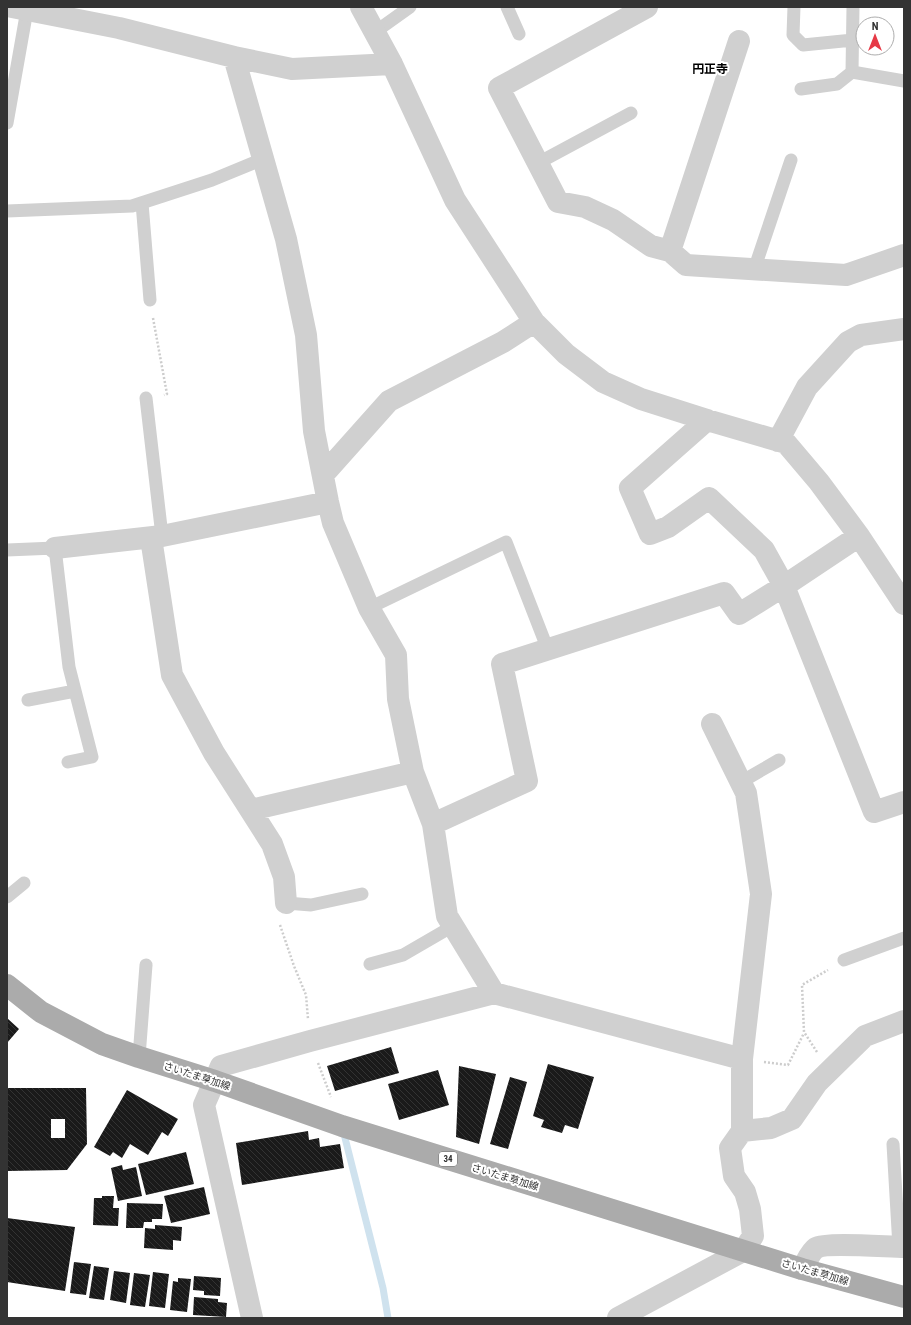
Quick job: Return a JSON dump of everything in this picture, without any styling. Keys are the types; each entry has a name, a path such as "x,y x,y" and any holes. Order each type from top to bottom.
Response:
{"main road":[{"name":"さいたま草加線","path":"7,985 41,1012 102,1044 139,1057 342,1126 802,1270 904,1297"}],"street":[{"path":"362,7 392,64 455,200 534,322 566,354 604,382 640,399 786,443 819,482 860,536 904,604"},
{"path":"647,7 499,88 558,202 585,207 613,220 651,246 670,251 686,265 846,276 904,255"},
{"path":"20,8 73,13 119,28 234,57 292,69 392,64"},
{"path":"670,251 739,41"},
{"path":"234,57 286,239 306,335 314,431 333,523 369,608 396,655 398,698 413,772 433,824 447,916 494,993"},
{"path":"323,475 389,401 503,342 534,322"},
{"path":"778,441 807,387 848,342 861,335 904,329"},
{"path":"707,420 630,488 650,534 668,527 709,498 764,550 784,586 874,812 904,802"},
{"path":"55,548 156,537 328,502"},
{"path":"433,824 527,781 502,664 724,593 739,614 860,536"},
{"path":"156,537 172,675 214,753 272,844 284,877 286,904"},
{"path":"618,1318 743,1251 753,1236 750,1209 745,1192 734,1176 730,1148 742,1131 742,1059 761,894 746,792 712,724"},
{"path":"251,810 413,772"},
{"path":"252,1318 204,1105 221,1066 494,993 742,1059"},
{"path":"742,1131 771,1128 792,1119 817,1083 865,1036 904,1021"},
{"path":"802,1270 816,1248 831,1245 902,1247"}],"lane":[{"path":"375,32 410,7"},
{"path":"507,7 519,34"},
{"path":"794,7 793,35 803,45 853,40"},
{"path":"801,89 838,84 852,72 853,7"},
{"path":"7,123 20,8"},
{"path":"852,72 904,81"},
{"path":"538,163 631,113"},
{"path":"7,211 132,206 212,180 263,159"},
{"path":"754,270 791,160"},
{"path":"142,203 150,300"},
{"path":"146,398 156,537"},
{"path":"369,608 506,542 548,650"},
{"path":"7,550 55,548 69,667 92,757 68,762"},
{"path":"28,700 75,691"},
{"path":"741,782 779,760"},
{"path":"7,897 24,883"},
{"path":"286,904 311,905 362,894"},
{"path":"370,964 403,955 453,926"},
{"path":"844,960 904,938"},
{"path":"139,1057 146,966"},
{"path":"893,1144 902,1247"}],"path":[{"path":"146,398 168,394 150,300"},
{"path":"286,904 277,917 306,995 310,1041 342,1126"},
{"path":"742,1059 788,1065 804,1032 802,985 844,960"},
{"path":"804,1032 829,1072"}],"building":[{"path":"7,1018 19,1029 7,1043"},
{"path":"391,1047 399,1073 335,1091 327,1066"},
{"path":"548,1064 594,1077 578,1129 565,1125 562,1133 541,1127 544,1120 533,1116"},
{"path":"459,1066 496,1074 479,1144 456,1137"},
{"path":"438,1070 449,1105 399,1120 388,1084"},
{"path":"510,1077 527,1082 508,1149 490,1144"},
{"path":"7,1088 86,1088 87,1144 67,1170 7,1171","holes":["51,1119 65,1119 65,1138 51,1138"]},
{"path":"127,1090 178,1119 168,1136 162,1132 148,1155 130,1144 122,1158 113,1152 110,1156 94,1147"},
{"path":"308,1131 309,1140 319,1138 320,1147 340,1144 344,1168 242,1185 236,1143"},
{"path":"186,1152 194,1184 146,1195 138,1164"},
{"path":"122,1165 123,1170 136,1167 142,1196 118,1201 111,1168"},
{"path":"204,1187 210,1214 171,1223 164,1196"},
{"path":"102,1196 114,1196 113,1208 119,1208 118,1226 93,1225 94,1198 102,1198"},
{"path":"127,1203 163,1204 162,1219 152,1219 152,1222 144,1222 143,1228 126,1228"},
{"path":"7,1218 75,1227 65,1291 7,1282"},
{"path":"155,1225 182,1227 181,1241 173,1240 173,1250 144,1248 145,1228 155,1229"},
{"path":"74,1262 91,1264 86,1295 70,1293"},
{"path":"94,1266 109,1268 104,1300 89,1298"},
{"path":"114,1271 130,1273 126,1303 110,1300"},
{"path":"153,1272 169,1274 165,1308 149,1306"},
{"path":"134,1273 150,1275 145,1307 130,1305"},
{"path":"194,1276 221,1278 220,1296 204,1295 204,1291 193,1290"},
{"path":"178,1278 191,1279 187,1312 170,1310 173,1281 178,1282"},
{"path":"194,1297 218,1299 218,1302 227,1303 226,1317 193,1315"}],"waterway":[{"path":"343,1130 383,1288 388,1318"}],"district":[{"name":"円正寺","path":"710,69"}]}
